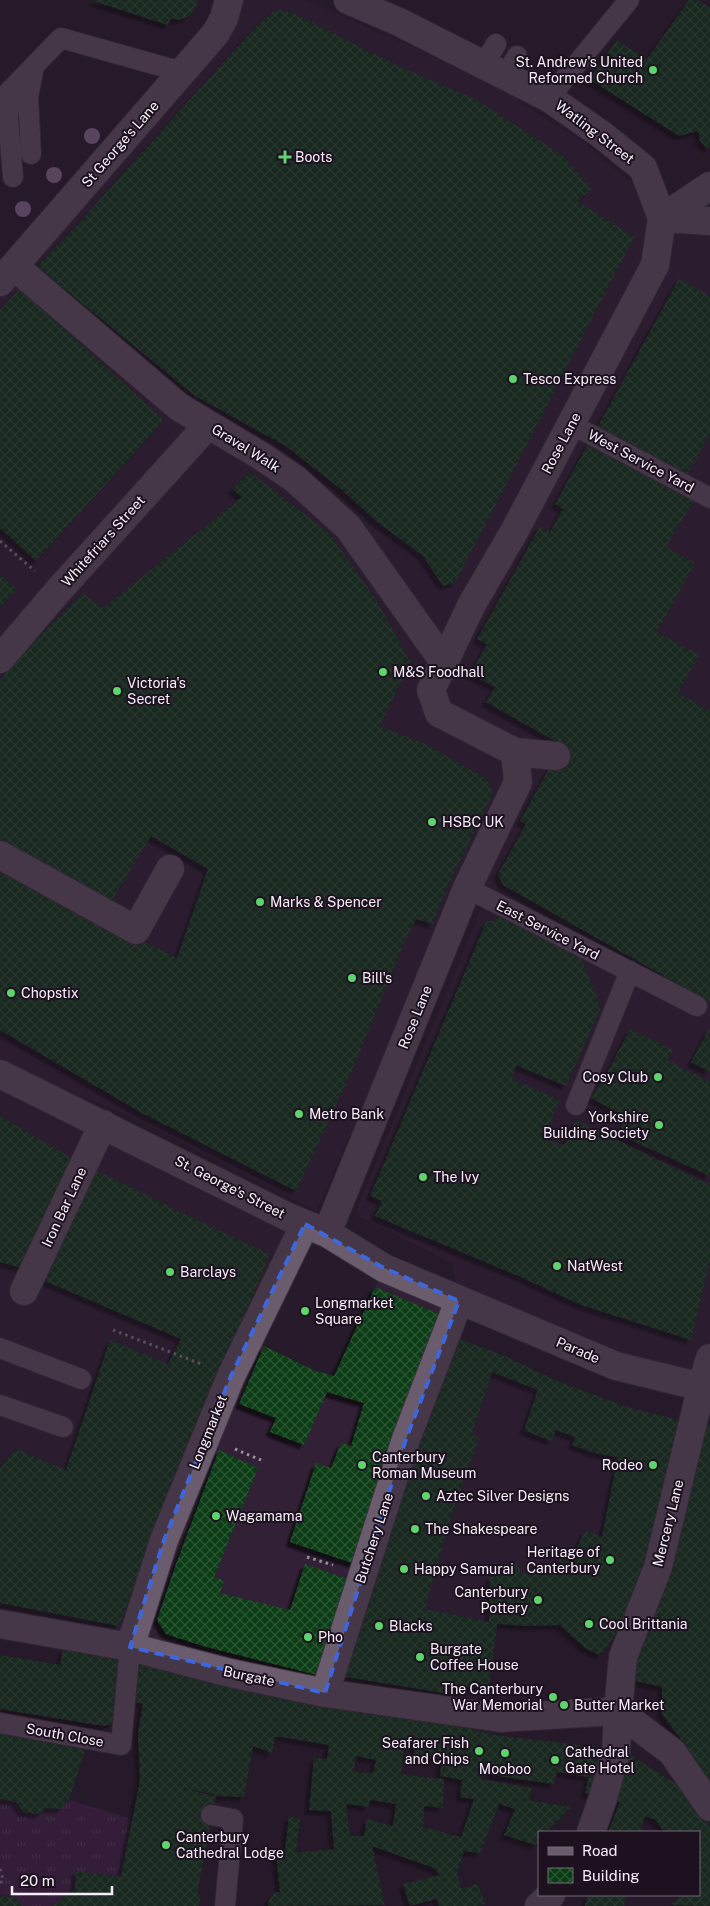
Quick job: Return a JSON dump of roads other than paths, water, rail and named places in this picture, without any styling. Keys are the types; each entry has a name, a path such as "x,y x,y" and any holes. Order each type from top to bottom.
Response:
{"street":[{"name":"St George's Lane","path":"7,274 216,33 224,18 229,0"},
{"name":"Watling Street","path":"348,0 399,22 501,60 644,168 662,218"},
{"path":"662,218 710,186"},
{"path":"662,218 710,221"},
{"name":"Rose Lane","path":"316,1229 467,888 518,782 515,752 439,713 431,690 472,604 515,530 654,266 662,218"},
{"name":"Gravel Walk","path":"7,274 179,407 295,479 348,527 427,635 444,662"},
{"name":"Whitefriars Street","path":"0,659 58,591 208,425"},
{"path":"515,752 556,756"},
{"path":"0,855 136,930 170,869"},
{"name":"St. George's Street","path":"0,1074 316,1229 384,1268 459,1301"},
{"name":"Iron Bar Lane","path":"24,1291 103,1124"},
{"name":"Longmarket","path":"130,1647 164,1540 230,1376 316,1229"},
{"name":"Parade","path":"459,1301 616,1366 706,1387"},
{"name":"Butchery Lane","path":"325,1693 406,1439 459,1301"},
{"name":"Mercery Lane","path":"618,1711 623,1657 658,1567 706,1387 710,1358"},
{"name":"Burgate","path":"0,1624 130,1647 230,1673 325,1693 501,1718 618,1711"},
{"path":"618,1711 672,1752 710,1807"},
{"path":"591,1831 616,1752 618,1711"},
{"path":"539,1906 550,1896"}],"lane":[{"path":"549,98 628,0"},
{"path":"13,177 5,96 62,38 182,72"},
{"path":"31,154 28,97 35,66"},
{"name":"West Service Yard","path":"571,424 710,498"},
{"name":"East Service Yard","path":"467,888 697,1006"},
{"path":"576,1105 630,971"},
{"path":"0,1348 81,1379"},
{"path":"0,1405 63,1427"},
{"name":"South Close","path":"0,1723 120,1745 130,1647"},
{"path":"211,1815 233,1819 225,1906"}],"place":[{"name":"St. Andrew's United Reformed Church","path":"653,70"},
{"name":"Boots","path":"285,157"},
{"name":"Tesco Express","path":"513,379"},
{"name":"M&S Foodhall","path":"383,672"},
{"name":"Victoria's Secret","path":"117,691"},
{"name":"HSBC UK","path":"432,822"},
{"name":"Marks & Spencer","path":"260,902"},
{"name":"Bill's","path":"352,978"},
{"name":"Chopstix","path":"11,993"},
{"name":"Cosy Club","path":"658,1077"},
{"name":"Metro Bank","path":"299,1114"},
{"name":"Yorkshire Building Society","path":"659,1125"},
{"name":"The Ivy","path":"423,1177"},
{"name":"NatWest","path":"557,1266"},
{"name":"Barclays","path":"170,1272"},
{"name":"Longmarket Square","path":"305,1311"},
{"name":"Canterbury Roman Museum","path":"362,1465"},
{"name":"Rodeo","path":"653,1465"},
{"name":"Aztec Silver Designs","path":"426,1496"},
{"name":"Wagamama","path":"216,1516"},
{"name":"The Shakespeare","path":"415,1529"},
{"name":"Heritage of Canterbury","path":"610,1560"},
{"name":"Happy Samurai","path":"404,1569"},
{"name":"Canterbury Pottery","path":"538,1600"},
{"name":"Cool Brittania","path":"589,1624"},
{"name":"Blacks","path":"379,1626"},
{"name":"Pho","path":"308,1637"},
{"name":"Burgate Coffee House","path":"420,1657"},
{"name":"The Canterbury War Memorial","path":"553,1697"},
{"name":"Butter Market","path":"564,1705"},
{"name":"Seafarer Fish and Chips","path":"479,1751"},
{"name":"Mooboo","path":"505,1753"},
{"name":"Cathedral Gate Hotel","path":"555,1760"},
{"name":"Canterbury Cathedral Lodge","path":"166,1845"}]}
